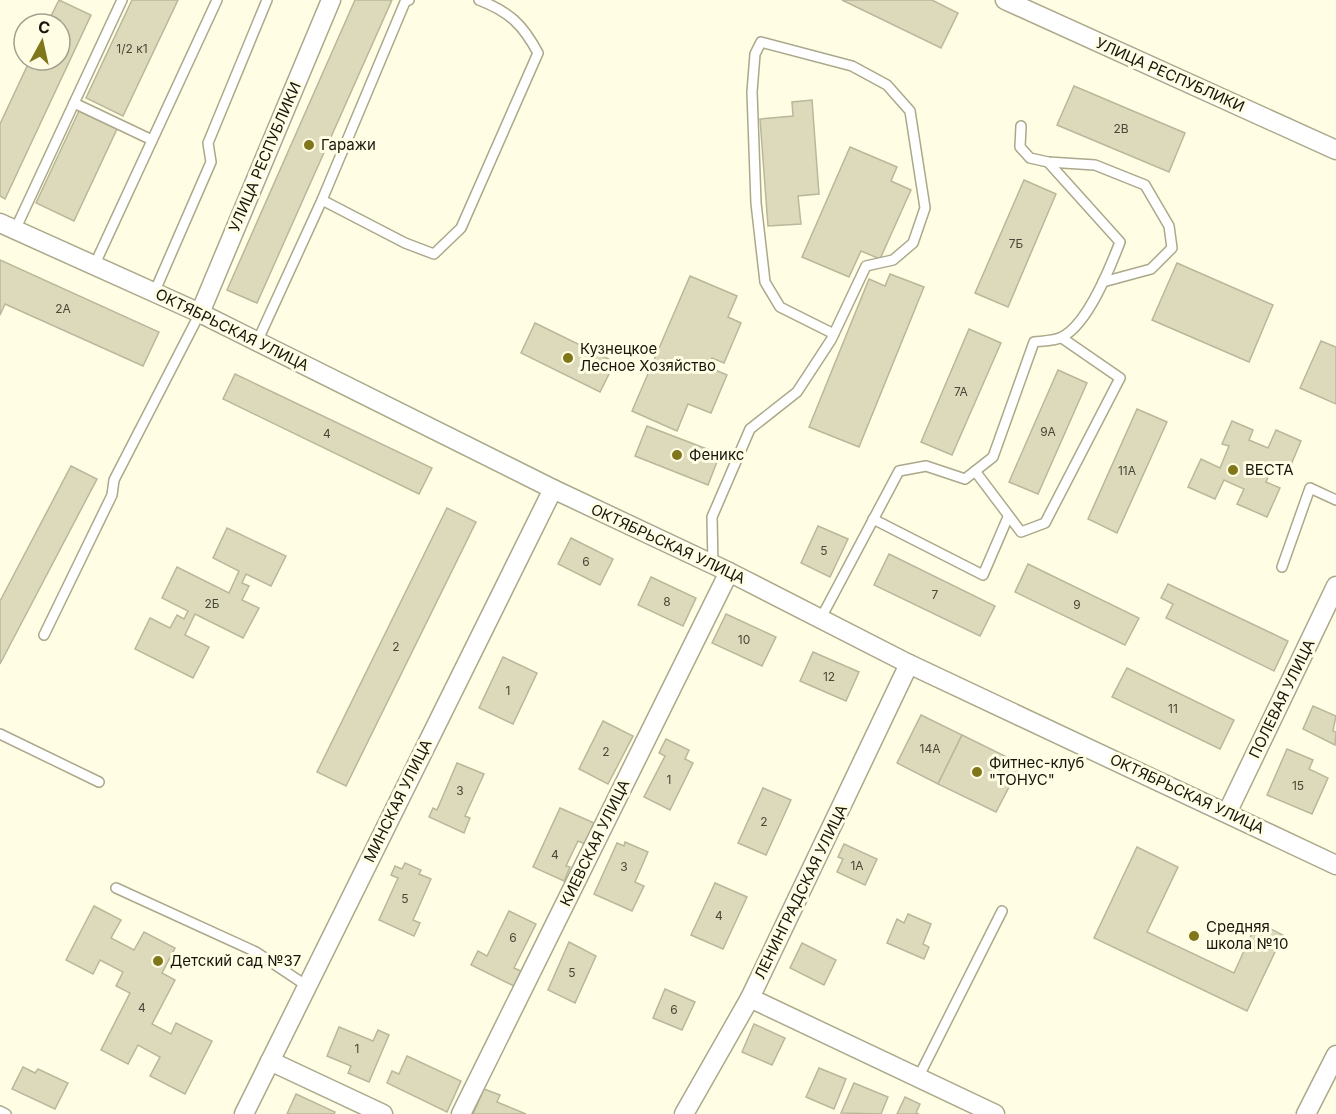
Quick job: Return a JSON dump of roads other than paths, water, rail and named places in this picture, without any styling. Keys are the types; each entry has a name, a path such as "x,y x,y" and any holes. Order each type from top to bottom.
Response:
{"street":[{"name":"УЛИЦА РЕСПУБЛИКИ","path":"200,314 331,0"},
{"name":"УЛИЦА РЕСПУБЛИКИ","path":"1005,0 1336,148"},
{"name":"ОКТЯБРЬСКАЯ УЛИЦА","path":"8,227 200,314 553,489 721,568 909,664 1336,866"},
{"name":"МИНСКАЯ УЛИЦА","path":"244,1114 553,489"},
{"name":"КИЕВСКАЯ УЛИЦА","path":"461,1114 721,568"},
{"name":"ПОЛЕВАЯ УЛИЦА","path":"1227,813 1336,586"},
{"name":"ЛЕНИНГРАДСКАЯ УЛИЦА","path":"684,1114 750,998 909,664"},
{"path":"750,998 995,1114"},
{"path":"1306,1114 1336,1054"},
{"path":"270,1061 383,1114"}],"lane":[{"path":"8,227 74,103 122,0"},
{"path":"94,266 217,0"},
{"path":"154,293 212,162 208,143 267,0"},
{"path":"257,342 322,200 405,2 409,0"},
{"path":"322,200 405,243 434,254 460,228 537,53 524,28 493,5 479,0"},
{"path":"721,568 711,517 750,429 797,392 834,334 866,266 893,260 913,243 925,208 910,111 887,85 852,66 761,42 754,54 752,92 756,203 765,282 780,307 834,334"},
{"path":"74,103 152,140"},
{"path":"1021,126 1020,147 1030,158 1048,162 1095,165 1145,185 1169,226 1172,248 1150,269 1103,282"},
{"path":"821,618 898,471 926,466 965,479 993,457 1034,342 1062,338 1080,320 1103,282 1120,242 1048,162"},
{"path":"44,634 112,495 114,480 200,314"},
{"path":"975,471 1021,532 1045,523 1120,378 1062,338"},
{"path":"1282,567 1310,488 1336,500"},
{"path":"873,519 983,575 1008,516"},
{"path":"0,734 99,782"},
{"path":"116,888 256,952 307,986"},
{"path":"918,1078 1002,911"},
{"path":"0,1111 6,1114"}],"place":[{"name":"Гаражи","path":"309,145"},
{"name":"Кузнецкое Лесное Хозяйство","path":"568,358"},
{"name":"Феникс","path":"677,455"},
{"name":"ВЕСТА","path":"1233,470"},
{"name":"Фитнес-клуб \"ТОНУС\"","path":"977,772"},
{"name":"Средняя школа №10","path":"1194,936"},
{"name":"Детский сад №37","path":"158,961"}]}
